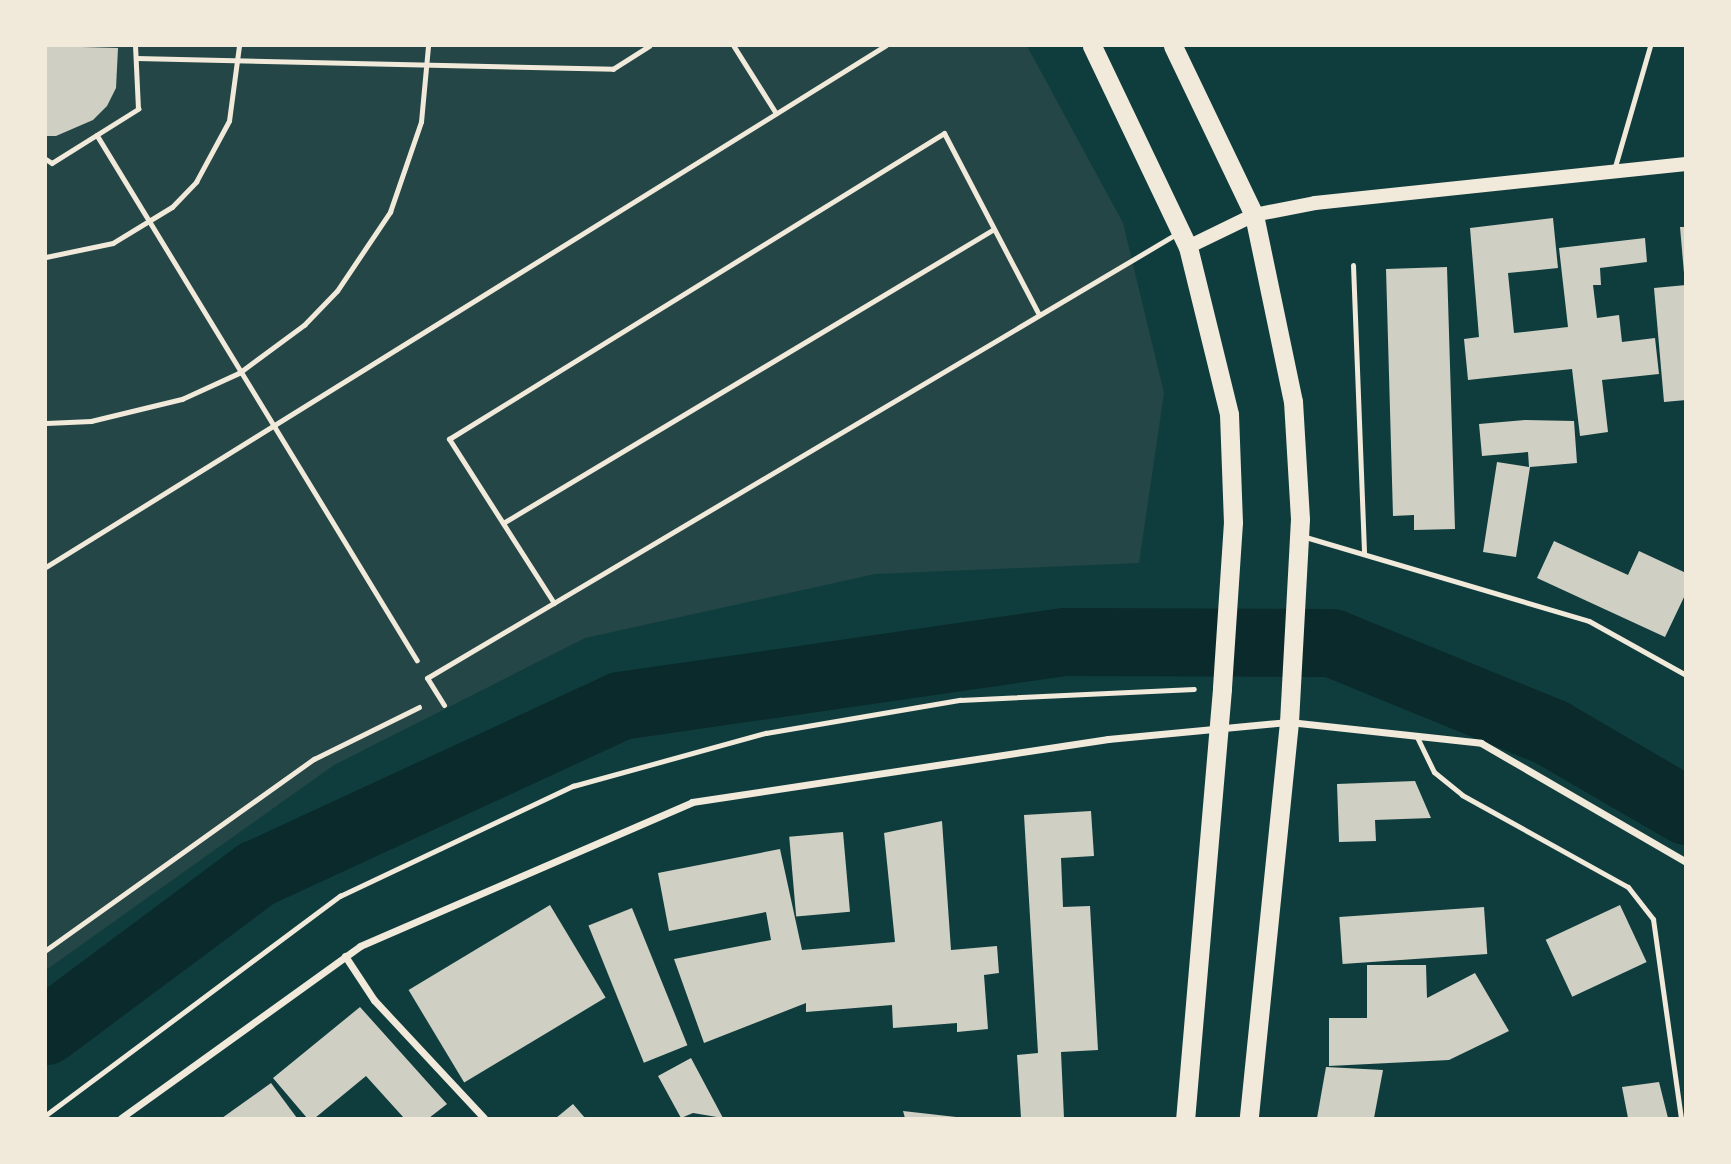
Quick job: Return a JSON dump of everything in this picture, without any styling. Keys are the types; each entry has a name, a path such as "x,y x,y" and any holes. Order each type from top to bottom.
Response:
{"highway":[{"path":"1092,46 1185,239 1229,414 1233,522 1220,728 1185,1118"},
{"path":"1173,46 1254,215 1293,401 1300,527 1292,682 1249,1118"}],"main road":[{"path":"1185,239 1254,215 1315,203 1685,164"}],"street":[{"path":"121,1118 345,956 692,802 1220,728 1289,722 1481,743 1685,862"},
{"path":"345,956 374,1000 484,1118"}],"lane":[{"path":"1614,170 1650,46"},
{"path":"554,603 449,439 944,134 1039,315"},
{"path":"503,523 994,229"},
{"path":"444,705 428,678 1039,315 1185,239"},
{"path":"1353,265 1364,554"},
{"path":"1300,527 1364,554 1589,621 1685,675"},
{"path":"1416,736 1434,772 1462,795 1628,887 1653,919 1681,1118"}],"path":[{"path":"46,159 52,163 138,108 135,46"},
{"path":"46,257 113,243 149,223 196,182 215,153 241,60 239,46"},
{"path":"46,423 137,413 239,373 304,325 365,253 407,167 427,65 428,46"},
{"path":"136,58 613,69 649,46"},
{"path":"734,46 775,111"},
{"path":"46,567 775,111 885,46"},
{"path":"97,135 239,373 274,424 428,678"},
{"path":"46,950 314,759 439,697"}],"shaded area":[{"path":"46,46 1027,46 1123,223 1164,393 1139,563 875,574 585,638 334,765 46,970"}],"building":[{"path":"46,46 118,48 116,88 107,106 93,120 56,136 46,136"},
{"path":"1553,218 1558,268 1508,273 1514,333 1568,327 1559,248 1645,238 1647,262 1600,268 1601,285 1593,285 1597,318 1619,315 1622,342 1655,338 1659,374 1602,380 1608,432 1580,436 1572,369 1468,380 1464,339 1479,337 1470,228"},
{"path":"1680,227 1686,227 1686,273 1684,273"},
{"path":"1447,267 1455,529 1414,530 1414,515 1393,516 1386,269"},
{"path":"1686,285 1686,400 1664,402 1654,288"},
{"path":"1525,420 1574,421 1577,463 1530,467 1516,557 1483,552 1497,462 1529,467 1528,452 1482,456 1479,424"},
{"path":"1554,541 1628,575 1639,551 1686,573 1686,593 1665,637 1537,578"},
{"path":"1415,781 1431,818 1375,820 1376,841 1339,842 1337,784"},
{"path":"1091,811 1094,856 1061,858 1063,907 1090,906 1098,1050 1061,1052 1064,1118 1021,1118 1017,1055 1038,1053 1024,815"},
{"path":"942,821 951,950 997,946 999,973 984,975 988,1029 957,1032 957,1023 893,1028 892,1005 806,1012 806,1003 704,1043 674,959 771,940 766,912 669,931 658,873 780,849 802,950 895,942 884,833"},
{"path":"843,832 850,912 796,916 789,837"},
{"path":"550,905 606,998 464,1083 409,990"},
{"path":"1620,905 1647,962 1572,997 1546,940"},
{"path":"1484,907 1487,954 1343,964 1339,917"},
{"path":"632,908 687,1045 644,1063 588,926"},
{"path":"1367,965 1426,965 1427,998 1475,973 1509,1031 1449,1060 1329,1066 1329,1018 1367,1018"},
{"path":"360,1007 447,1104 429,1118 404,1118 366,1076 315,1118 307,1118 273,1078"},
{"path":"691,1058 723,1118 693,1113 681,1118 658,1076"},
{"path":"1326,1067 1383,1070 1374,1118 1317,1118"},
{"path":"1659,1082 1668,1118 1628,1118 1622,1087"},
{"path":"271,1083 297,1118 222,1118"},
{"path":"573,1104 585,1118 556,1118"},
{"path":"903,1111 956,1117 956,1118 905,1118"}],"waterway":[{"path":"46,1031 257,874 620,706 1065,642 1332,643 1552,733 1686,811"}]}
